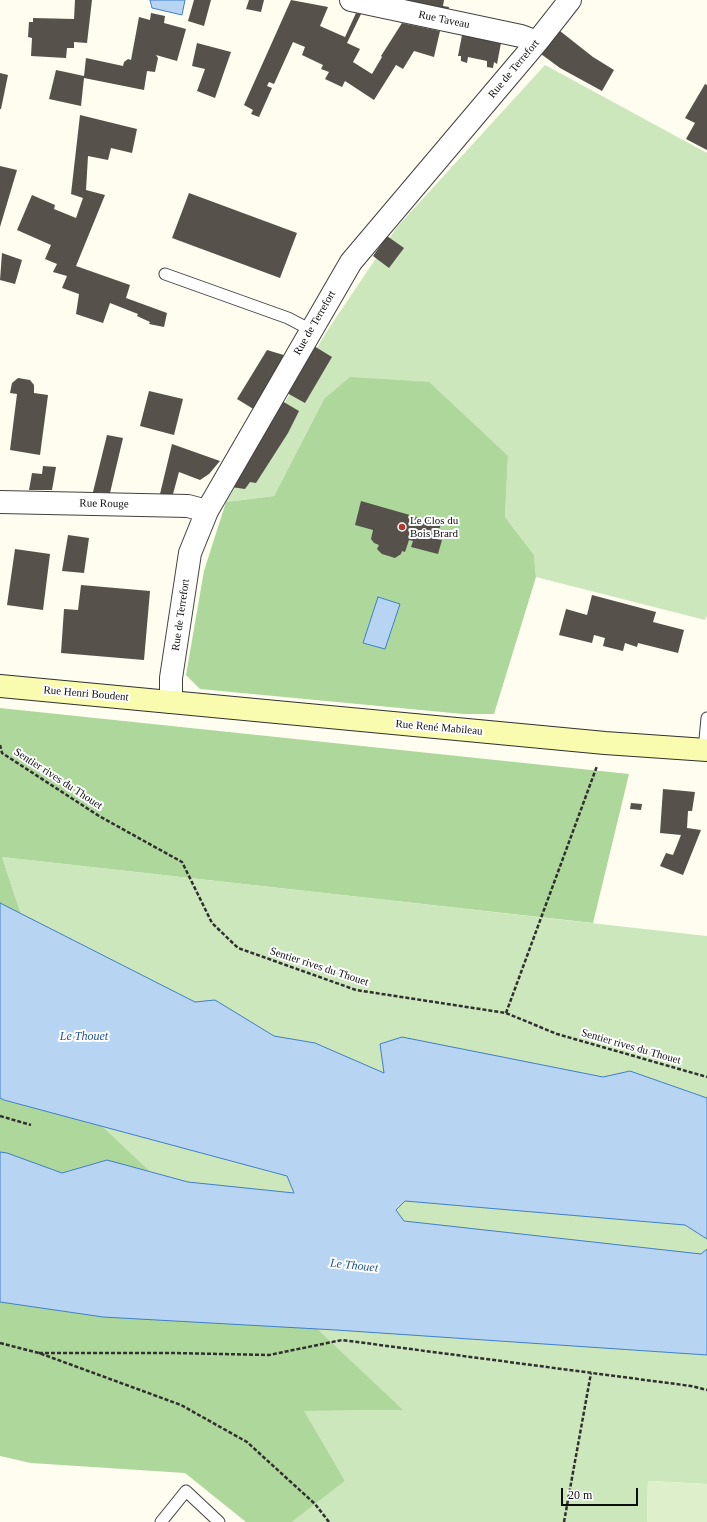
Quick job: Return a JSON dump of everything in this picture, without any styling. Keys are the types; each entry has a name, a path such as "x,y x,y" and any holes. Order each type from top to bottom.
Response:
{"main road":[{"name":"Rue Henri Boudent","path":"0,686 171,702"},
{"name":"Rue René Mabileau","path":"171,702 605,743 705,750"}],"street":[{"name":"Rue Taveau","path":"351,0 521,36 538,42"},
{"name":"Rue de Terrefort","path":"171,702 172,678 190,553 207,511 350,262 538,42 570,0"},
{"name":"Rue Rouge","path":"0,502 188,506 207,511"}],"lane":[{"path":"165,274 288,318 311,330"},
{"path":"705,750 707,718"},
{"path":"162,1522 186,1491 219,1522"}],"path":[{"path":"506,1014 605,743"},
{"name":"Sentier rives du Thouet","path":"0,746 2,753 99,816 182,862 212,923 238,948 356,990 506,1014 557,1034 707,1077"},
{"path":"0,1116 31,1125"},
{"path":"39,1353 269,1355 342,1340 691,1386 707,1390"},
{"path":"0,1344 39,1353 181,1405 247,1442 315,1504 329,1522"},
{"path":"564,1522 591,1374"}],"green space":[{"path":"545,65 707,153 707,616 705,620 536,577 534,555 505,517 508,456 324,399 274,496 226,502 327,331 397,227"},
{"path":"350,377 429,382 508,456 505,517 534,555 536,577 494,714 463,714 200,689 186,675 204,571 226,502 274,496 324,399"},
{"path":"0,708 629,774 593,923 2,857 86,1111 403,1410 304,1411 345,1481 292,1522 246,1522 185,1473 31,1463 0,1456"},
{"path":"2,857 707,936 707,1484 648,1481 647,1522 292,1522 345,1481 303,1411 402,1410 86,1111"},
{"path":"648,1481 707,1484 707,1522 647,1522"}],"water":[{"path":"150,0 185,0 182,15 152,8"},
{"path":"378,597 400,604 385,649 363,643"},
{"name":"Le Thouet","path":"0,903 195,1002 215,1000 274,1036 315,1043 384,1073 380,1044 402,1037 603,1077 630,1071 707,1098 707,1239 685,1225 405,1201 396,1210 404,1221 701,1254 707,1249 707,1355 336,1330 103,1317 0,1302 0,1152 7,1153 62,1173 107,1160 188,1182 294,1193 287,1176 0,1098"}],"building":[{"path":"75,0 92,0 87,43 74,42 74,48 67,48 66,58 31,56 32,38 28,37 29,22 33,22 33,18 74,19"},
{"path":"194,0 211,0 204,26 188,21"},
{"path":"249,0 264,0 261,12 246,9"},
{"path":"291,0 328,7 320,26 345,37 356,13 361,14 347,43 360,49 353,62 372,74 382,57 381,56 402,23 440,31 434,57 414,51 403,69 396,65 374,100 345,81 342,87 325,79 329,72 321,69 323,65 302,55 305,47 293,42 274,84 269,82 267,86 272,88 259,117 251,114 253,110 244,105"},
{"path":"392,0 444,0 443,6 449,7 448,12"},
{"path":"151,13 165,16 164,23 186,29 177,61 156,55 158,58 155,72 147,71 144,90 84,78 81,106 49,99 56,70 84,76 86,58 123,66 124,62 128,59 131,60 139,17 150,20"},
{"path":"560,31 593,57 614,70 602,91 560,68 541,54"},
{"path":"462,35 501,43 497,64 494,62 493,68 487,67 487,61 468,57 467,63 461,61 461,56 458,56"},
{"path":"197,43 231,52 215,98 197,91 205,69 192,66"},
{"path":"0,73 8,75 1,109 0,109"},
{"path":"705,84 707,85 707,150 686,139 695,123 685,118"},
{"path":"80,115 137,129 132,153 111,148 108,160 88,156 86,190 105,195 76,266 130,285 126,298 167,313 164,327 149,324 150,322 137,316 138,314 110,303 103,323 76,314 79,294 62,288 67,276 53,272 57,264 45,259 51,245 17,230 32,195 55,205 54,209 76,218 83,198 71,194"},
{"path":"0,166 17,170 0,227"},
{"path":"189,193 297,233 280,278 172,238"},
{"path":"387,236 404,248 389,268 373,256"},
{"path":"2,253 22,260 15,284 0,280"},
{"path":"314,346 332,357 305,403 287,393"},
{"path":"267,350 287,356 255,410 237,399"},
{"path":"18,378 30,380 34,385 34,393 48,395 40,455 10,450 17,394 10,393 12,383"},
{"path":"149,391 183,399 174,435 140,426"},
{"path":"282,401 299,411 288,433 256,483 250,482 245,489 231,487"},
{"path":"107,435 123,438 110,493 93,492"},
{"path":"172,444 220,461 209,474 200,480 179,472 173,494 160,494"},
{"path":"43,466 56,467 52,490 29,490 32,473 42,474"},
{"name":"Le Clos du Bois Brard","path":"361,501 441,524 436,539 442,540 438,554 411,547 413,541 409,540 405,552 402,551 401,554 395,558 382,554 377,549 379,545 374,543 371,539 373,530 355,525"},
{"path":"68,535 89,538 84,573 62,571"},
{"path":"15,549 50,554 43,610 7,605"},
{"path":"81,585 150,591 144,660 61,653 64,609 78,610"},
{"path":"592,595 656,612 653,622 684,630 678,653 638,643 637,647 625,643 623,651 603,646 605,638 594,635 592,643 559,635 566,609 587,615"},
{"path":"663,789 695,792 692,811 688,811 687,828 701,830 683,875 660,866 666,853 673,855 681,835 660,833"},
{"path":"631,803 642,804 641,810 630,809"}],"place":[{"name":"Le Clos du Bois Brard","path":"402,527"}]}
